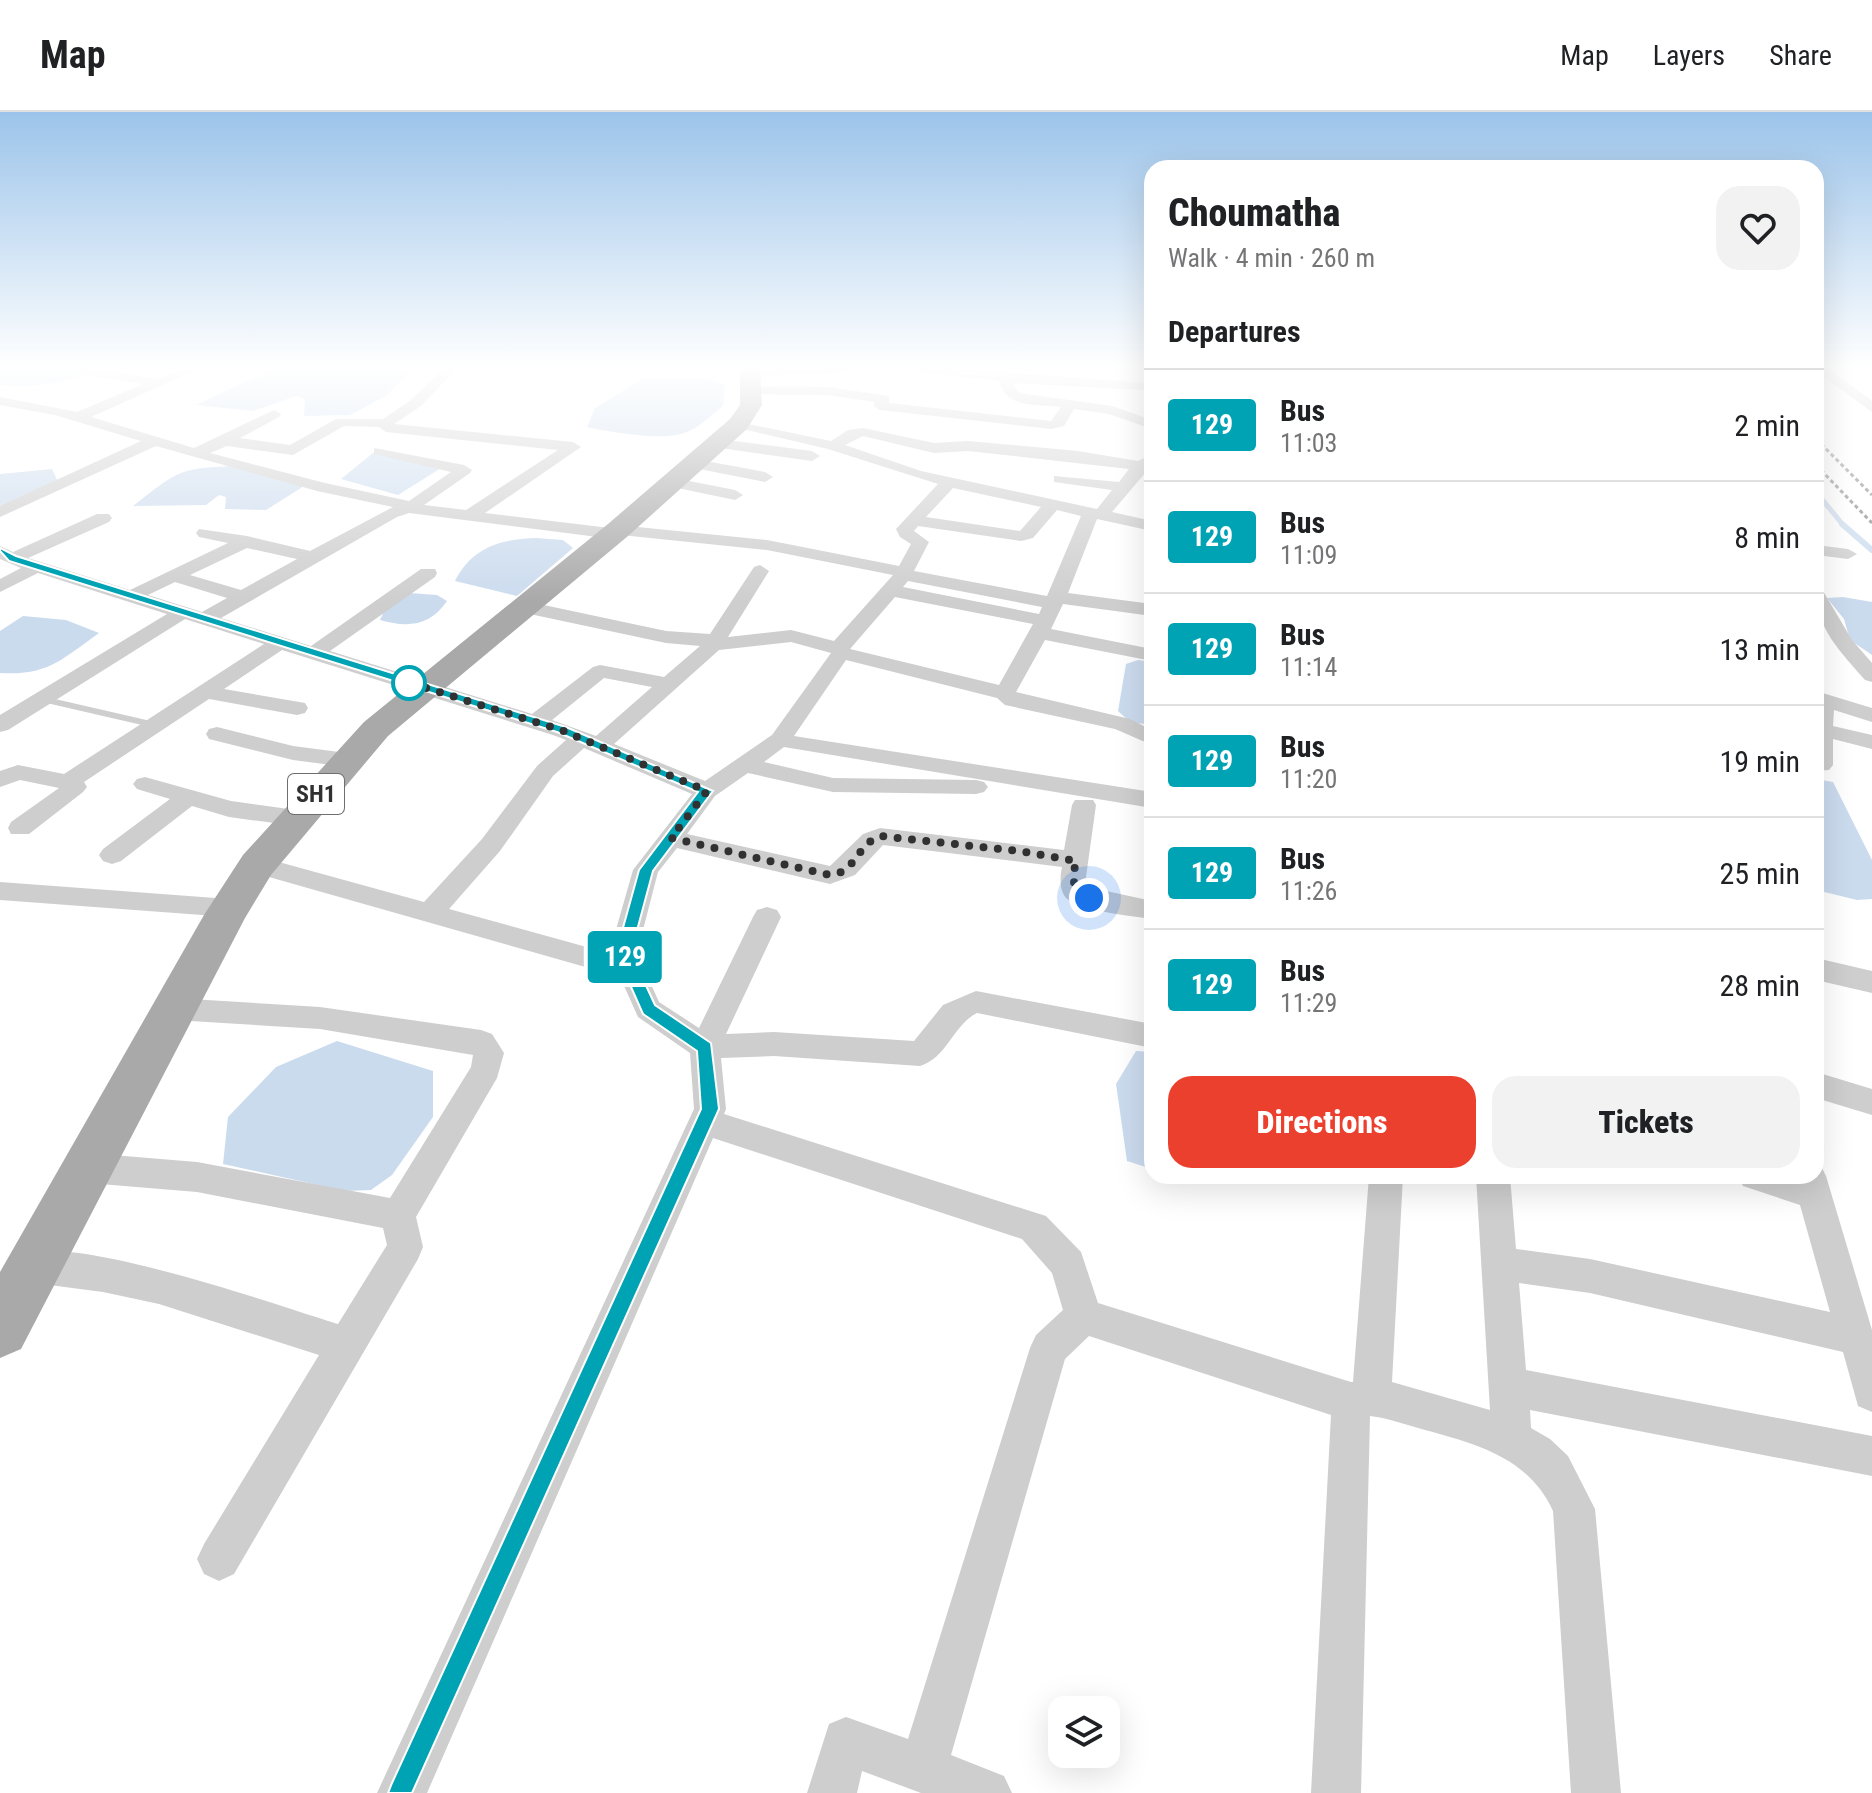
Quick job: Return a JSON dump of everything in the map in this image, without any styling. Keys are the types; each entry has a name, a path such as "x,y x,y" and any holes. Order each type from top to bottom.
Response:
{"main road":[{"name":"SH1","path":"0,1329 229,908 257,865 376,729 616,532 701,446"}],"street":[{"path":"0,512 142,446"},
{"path":"169,446 323,488 410,507 616,532 767,545 1049,613 1144,652"},
{"path":"194,453 211,446"},
{"path":"266,446 293,450 299,446"},
{"path":"415,446 467,454"},
{"path":"469,516 573,447 568,446"},
{"path":"729,446 735,495"},
{"path":"744,446 765,477"},
{"path":"790,446 814,456"},
{"path":"834,446 917,475 1144,524"},
{"path":"927,446 960,446"},
{"path":"973,446 1144,462"},
{"path":"204,619 391,513 410,507 464,470 379,451"},
{"path":"1005,693 1049,613 1096,514 1144,465"},
{"path":"1060,479 1123,487"},
{"path":"950,481 905,529 920,542 919,548 899,579 840,650 780,740 707,791 646,870 623,953 648,1009 705,1047 774,1044 920,1054 934,1044 943,1021 957,1008 976,1002 1144,1034"},
{"path":"914,520 1021,536 1027,534 1053,504"},
{"path":"6,555 103,518"},
{"path":"205,533 312,557"},
{"path":"131,596 247,541"},
{"path":"1824,551 1848,554"},
{"path":"6,555 182,613 536,722 707,791"},
{"path":"0,586 38,566"},
{"path":"428,915 491,845 545,771 669,684 715,643 760,571"},
{"path":"313,654 428,573"},
{"path":"173,576 241,596"},
{"path":"525,607 666,637 715,643 791,636 1005,693 1013,700 1122,724 1144,734"},
{"path":"1824,609 1843,643 1872,676"},
{"path":"1049,613 1144,610"},
{"path":"0,725 182,613"},
{"path":"68,782 279,643"},
{"path":"536,722 600,671 669,684"},
{"path":"205,692 297,708"},
{"path":"1824,699 1872,715"},
{"path":"1824,730 1872,742"},
{"path":"217,734 293,753 347,760"},
{"path":"780,740 1144,799"},
{"path":"745,765 833,785 976,787"},
{"path":"0,780 18,772 68,782 75,787 20,828"},
{"path":"145,784 229,809 296,818"},
{"path":"112,855 188,797"},
{"path":"1084,805 1073,877 1076,892 1089,898 1144,908"},
{"path":"671,838 830,875 842,874 852,866 859,849 880,836 1019,851 1076,861"},
{"path":"257,865 603,962 623,953"},
{"path":"0,891 229,908"},
{"path":"402,1793 705,1122 710,1109 705,1047 767,917"},
{"path":"1824,971 1872,982"},
{"path":"174,1009 320,1018 481,1042 489,1053 486,1069 398,1215 405,1247 219,1559"},
{"path":"1824,1087 1872,1102"},
{"path":"705,1122 1034,1227 1068,1264 1083,1316"},
{"path":"88,1168 197,1177 398,1215"},
{"path":"1336,1793 1361,1399 1385,1184"},
{"path":"1493,1184 1512,1438"},
{"path":"1810,1184 1866,1364"},
{"path":"1498,1263 1590,1276 1866,1364"},
{"path":"34,1266 103,1275 159,1287 346,1345"},
{"path":"1083,1316 1361,1399 1512,1438 1549,1464 1574,1509 1596,1793"},
{"path":"923,1768 1049,1348 1083,1316"},
{"path":"1508,1386 1872,1456"},
{"path":"832,1793 846,1741 987,1793"}],"lane":[{"path":"42,699 155,725"}],"water":[{"path":"378,449 449,463 398,495 341,479"},
{"path":"234,466 305,480 301,488 266,510 225,509 226,497 219,495 206,505 133,506 179,474 201,468"},
{"path":"52,469 59,484 0,506 0,474"},
{"path":"511,540 563,540 573,548 517,596 455,581 470,560 489,547"},
{"path":"409,593 437,595 447,601 433,616 418,623 400,624 380,620 387,605"},
{"path":"1843,597 1872,602 1872,655 1850,640 1844,619 1827,598"},
{"path":"23,616 66,620 99,633 43,669 0,673 0,631"},
{"path":"1144,661 1144,724 1130,722 1118,711 1126,664"},
{"path":"1824,780 1833,782 1872,860 1872,899 1857,900 1824,892"},
{"path":"337,1041 433,1071 433,1117 392,1175 371,1190 345,1191 223,1164 228,1117 276,1067"},
{"path":"1136,1051 1144,1052 1144,1166 1127,1161 1116,1084"}],"waterway":[{"path":"1824,502 1843,525"},
{"path":"1843,525 1872,550"}],"railway":[{"path":"1824,447 1872,495"},
{"path":"1824,473 1872,523"}],"bus line":[{"name":"129","path":"0,551 12,559 561,730 707,791 646,870 623,953 648,1009 705,1047 710,1109 402,1793"}],"route":[{"path":"409,683 397,679 561,730 707,791 671,838 830,875 842,874 852,866 859,849 880,836 1019,851 1076,861 1073,877 1076,892 1089,898"}]}
